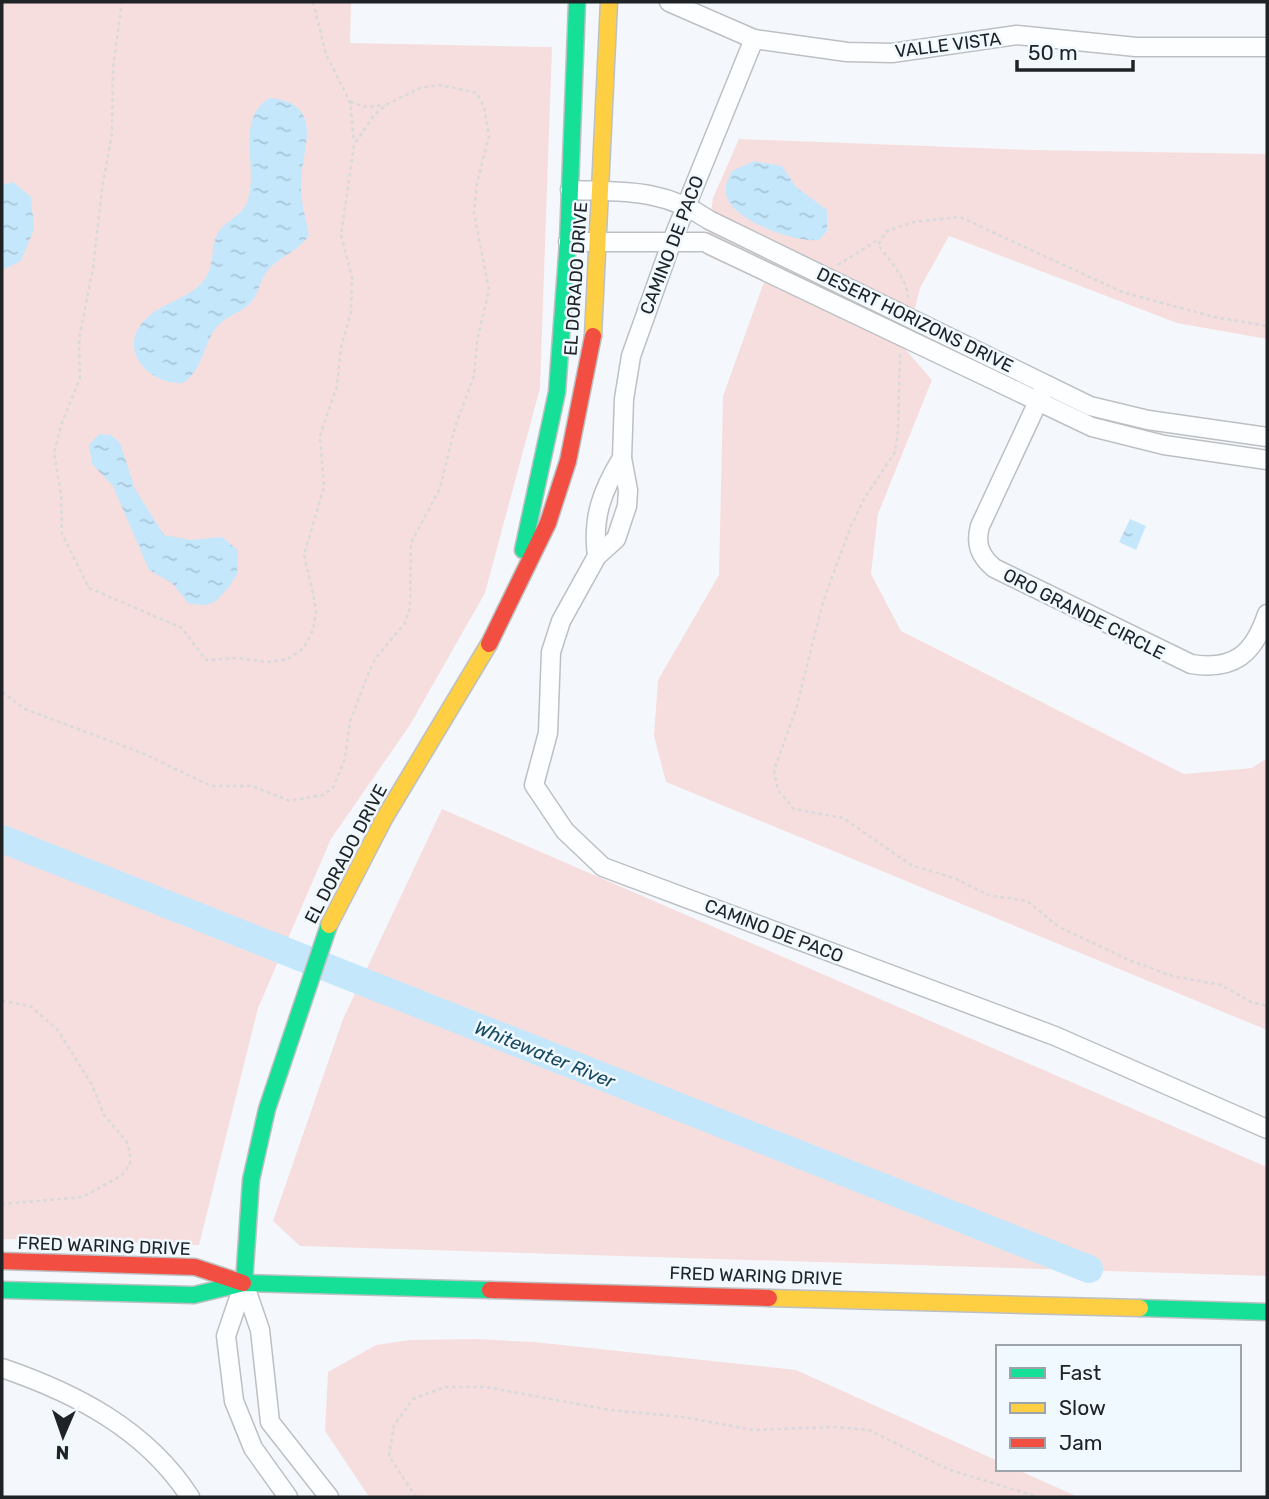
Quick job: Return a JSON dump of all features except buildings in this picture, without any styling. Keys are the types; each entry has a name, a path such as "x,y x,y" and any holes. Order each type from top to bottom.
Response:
{"main road":[{"name":"EL DORADO DRIVE","path":"514,588 557,392 568,242 577,2"},
{"name":"EL DORADO DRIVE","path":"244,1283 251,1180 267,1109 324,934 385,817 488,646 548,523 570,449 591,356 601,242 609,2"},
{"name":"FRED WARING DRIVE","path":"2,1261 195,1267 244,1283"},
{"name":"FRED WARING DRIVE","path":"2,1290 194,1295 244,1283 1267,1311"}],"street":[{"name":"VALLE VISTA","path":"669,2 754,40 847,52 892,53 1017,35 1136,47 1267,47"},
{"name":"CAMINO DE PACO","path":"754,40 689,206 672,241 631,356 624,399 622,458 628,490 627,506 616,539 597,556 561,621 551,652 548,733 534,785 565,831 603,867 1055,1035 1267,1129"},
{"name":"DESERT HORIZONS DRIVE","path":"570,190 649,192 689,206 709,220 1047,386 1116,414 1267,437"},
{"name":"DESERT HORIZONS DRIVE","path":"568,242 704,242 1037,402 1118,436 1267,460"},
{"name":"ORO GRANDE CIRCLE","path":"1047,386 1037,402 980,526 978,544 985,560 1029,586 1191,664 1216,666 1239,659 1260,636 1267,614"},
{"name":"CAMINO DE PACO","path":"597,556 594,533 600,496 622,458"},
{"path":"244,1283 226,1336 234,1401 253,1448 288,1497"},
{"path":"244,1283 260,1330 270,1422 329,1497"},
{"path":"2,1368 78,1397 117,1422 156,1456 190,1497"}],"path":[{"path":"122,2 113,66 112,133 92,276 79,340 80,378 61,425 54,453 61,494 62,534 89,588 182,628 206,660 237,658 268,662 288,659 304,648 313,630 316,612 304,555 324,487 320,436 337,386 341,347 353,296 352,277 341,235 354,145 354,122 350,102 326,54 313,2"},
{"path":"2,692 25,709 157,760 211,786 251,786 290,801 323,795 333,788 345,758 350,721 369,672 375,659 405,623 410,608 411,543 445,473 455,427 474,376 477,341 489,301 474,213 477,183 489,136 484,107 477,93 440,85 420,88 386,105 361,131 354,145"},
{"path":"350,102 366,107 386,105"},
{"path":"827,276 841,262 879,239 887,231 913,222 960,217 1122,292 1192,312 1267,326"},
{"path":"879,239 878,245 908,289 908,302"},
{"path":"901,347 897,385 898,440 895,452 850,526 823,602 796,709 774,770 778,790 794,809 843,818 911,865 954,878 988,895 1027,901 1059,927 1129,960 1172,976 1220,985 1251,1002 1267,1006"},
{"path":"2,1001 30,1006 57,1030 92,1085 104,1115 127,1142 130,1153 130,1164 122,1175 83,1197 2,1203"},
{"path":"416,1497 389,1456 394,1425 413,1399 436,1388 462,1387 517,1391 610,1410 683,1417 752,1430 836,1427 869,1430 928,1461 1038,1497"}],"shaded area":[{"path":"2,2 351,2 350,43 552,47 540,388 485,593 410,725 331,839 258,1008 199,1245 2,1239"},
{"path":"739,139 1032,150 1267,154 1267,339 1177,323 949,236 920,288 905,349 932,380 878,514 871,574 901,631 1184,774 1252,768 1267,758 1267,1030 666,782 654,736 658,680 719,575 723,396 764,282 705,255 713,198"},
{"path":"442,809 1267,1167 1267,1276 300,1246 273,1221 343,1019"},
{"path":"410,1340 534,1342 796,1370 996,1460 996,1471 1020,1471 1078,1497 369,1497 325,1431 328,1372 376,1345"}],"water":[{"path":"270,98 288,102 299,109 305,119 307,131 301,186 309,235 268,270 246,307 218,325 190,377 183,383 159,378 141,364 136,354 134,343 137,332 144,321 158,309 191,292 208,274 218,233 247,202 251,175 250,131 259,107"},
{"path":"754,161 782,166 796,187 827,210 827,231 819,240 796,238 767,229 732,206 726,190 730,174"},
{"path":"13,182 31,197 34,229 21,261 2,270 2,185"},
{"path":"99,434 111,435 120,443 135,489 164,535 191,540 222,537 238,550 237,574 216,601 206,605 189,604 172,583 149,570 113,486 92,464 89,445"},
{"path":"1130,519 1146,526 1136,550 1119,542"}],"waterway":[{"name":"Whitewater River","path":"2,839 1089,1269"}],"traffic: fast":[{"path":"523,550 557,392 568,242 577,2"},
{"path":"244,1283 251,1180 267,1109 329,925"},
{"path":"2,1290 194,1295 244,1283 490,1290"},
{"path":"1140,1308 1267,1312"}],"traffic: slow":[{"path":"593,336 609,2"},
{"path":"329,925 385,817 489,644"},
{"path":"769,1298 1140,1308"}],"traffic: jam":[{"path":"489,644 548,523 568,461 593,336"},
{"path":"2,1261 195,1267 243,1283"},
{"path":"490,1290 769,1298"}]}
